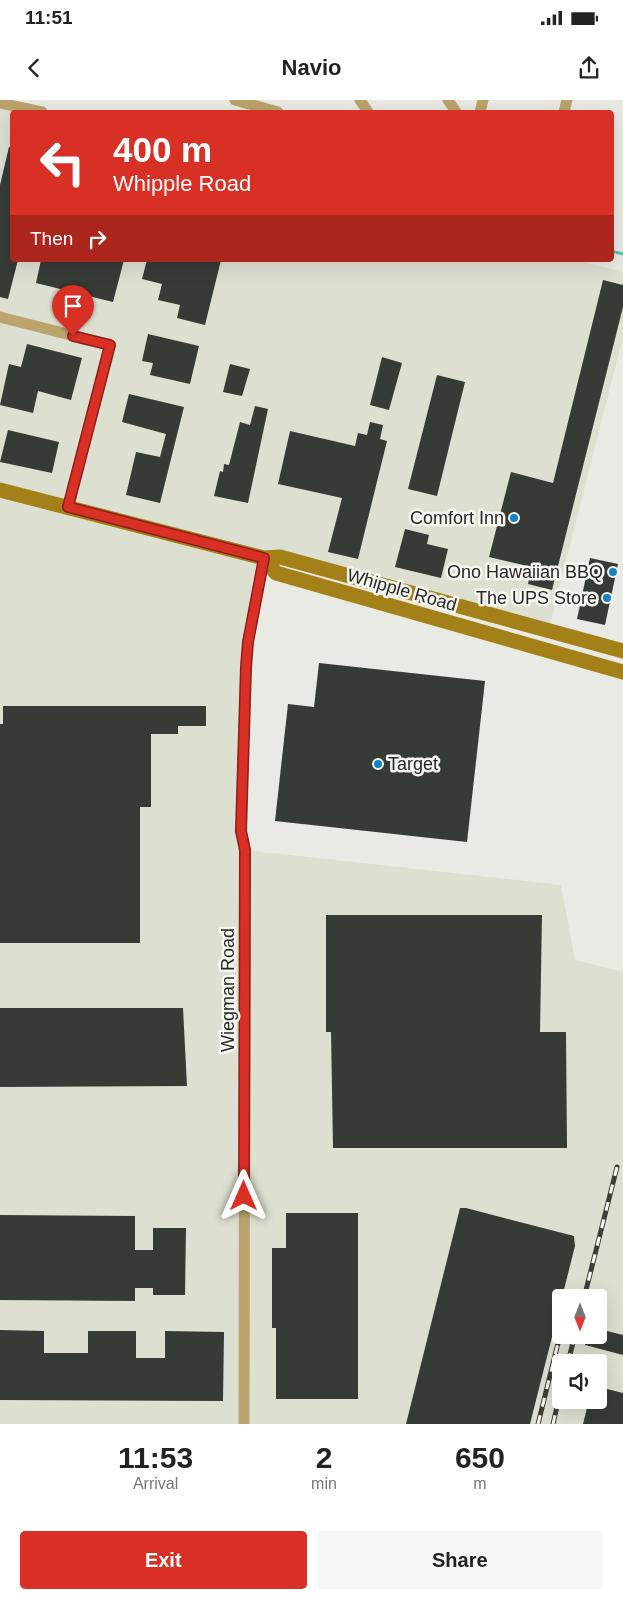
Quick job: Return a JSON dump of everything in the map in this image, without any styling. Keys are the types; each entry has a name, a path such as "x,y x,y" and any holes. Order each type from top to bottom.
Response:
{"main road":[{"name":"Whipple Road","path":"0,490 264,558 280,557 623,651"},
{"name":"Whipple Road","path":"264,558 276,573 623,672"}],"street":[{"path":"235,100 274,108"},
{"path":"0,103 33,110"},
{"path":"0,317 110,345 68,507"},
{"name":"Wiegman Road","path":"244,1424 245,850 241,831 248,642 264,558"}],"shaded area":[{"path":"0,102 34,110 10,110 10,262 582,262 623,272 623,336 549,629 264,558 248,642 246,850 561,885 575,960 623,972 623,1424 0,1424"}],"building":[{"path":"10,147 10,262 17,262 8,299 0,297 0,185"},
{"path":"41,262 123,262 113,302 36,283"},
{"path":"146,262 221,262 205,325 177,318 180,305 158,300 162,284 142,279"},
{"path":"603,280 623,285 623,307 552,590 528,584 532,567 489,557 511,472 553,483"},
{"path":"148,334 199,346 190,384 150,375 153,363 142,361"},
{"path":"27,344 82,358 71,400 38,391 33,413 0,405 9,364 21,367"},
{"path":"382,357 402,363 389,410 370,405"},
{"path":"230,364 250,369 242,396 223,392"},
{"path":"437,375 465,382 437,496 408,489"},
{"path":"129,394 184,407 160,503 126,495 136,452 160,457 166,434 122,422"},
{"path":"255,406 268,409 248,503 214,496 220,471 223,472 224,464 229,465 240,422 250,425"},
{"path":"370,422 383,425 380,439 387,441 358,559 328,552 342,498 278,484 290,431 355,446 358,433 367,435"},
{"path":"8,430 59,442 52,473 0,462"},
{"path":"405,529 429,535 427,544 448,549 441,578 395,567"},
{"path":"590,558 618,564 605,625 577,619"},
{"name":"Target","path":"319,663 485,681 467,842 275,821 288,704 314,707"},
{"path":"3,706 206,706 206,726 178,726 178,734 151,734 151,807 140,807 140,943 0,943 0,724 3,724"},
{"path":"326,915 542,915 540,1032 566,1032 567,1148 333,1148 331,1032 326,1032"},
{"path":"0,1008 183,1008 187,1086 0,1087"},
{"path":"460,1208 574,1236 575,1246 564,1289 552,1289 552,1337 530,1424 406,1424"},
{"path":"286,1213 358,1213 358,1399 276,1399 276,1328 272,1328 272,1248 286,1248"},
{"path":"0,1215 135,1216 135,1250 153,1250 153,1228 186,1228 185,1295 153,1295 153,1288 135,1288 135,1301 0,1300"},
{"path":"0,1330 44,1331 44,1353 88,1353 88,1331 136,1331 136,1358 165,1358 165,1331 224,1332 223,1401 0,1400"},
{"path":"608,1331 623,1335 623,1355 585,1345 608,1344"},
{"path":"607,1389 623,1393 623,1424 583,1424 587,1409 607,1409"}],"waterway":[{"path":"614,252 623,254"}],"railway":[{"path":"586,1289 617,1167"},
{"path":"538,1424 558,1344"},
{"path":"570,1354 573,1344"},
{"path":"553,1424 556,1409"}],"place":[{"name":"Comfort Inn","path":"514,518"},
{"name":"Ono Hawaiian BBQ","path":"613,572"},
{"name":"The UPS Store","path":"607,598"},
{"name":"Target","path":"378,764"}],"route":[{"path":"73,336 110,345 68,507 264,558 248,642 246,667 241,831 245,850 244,1196"}]}
